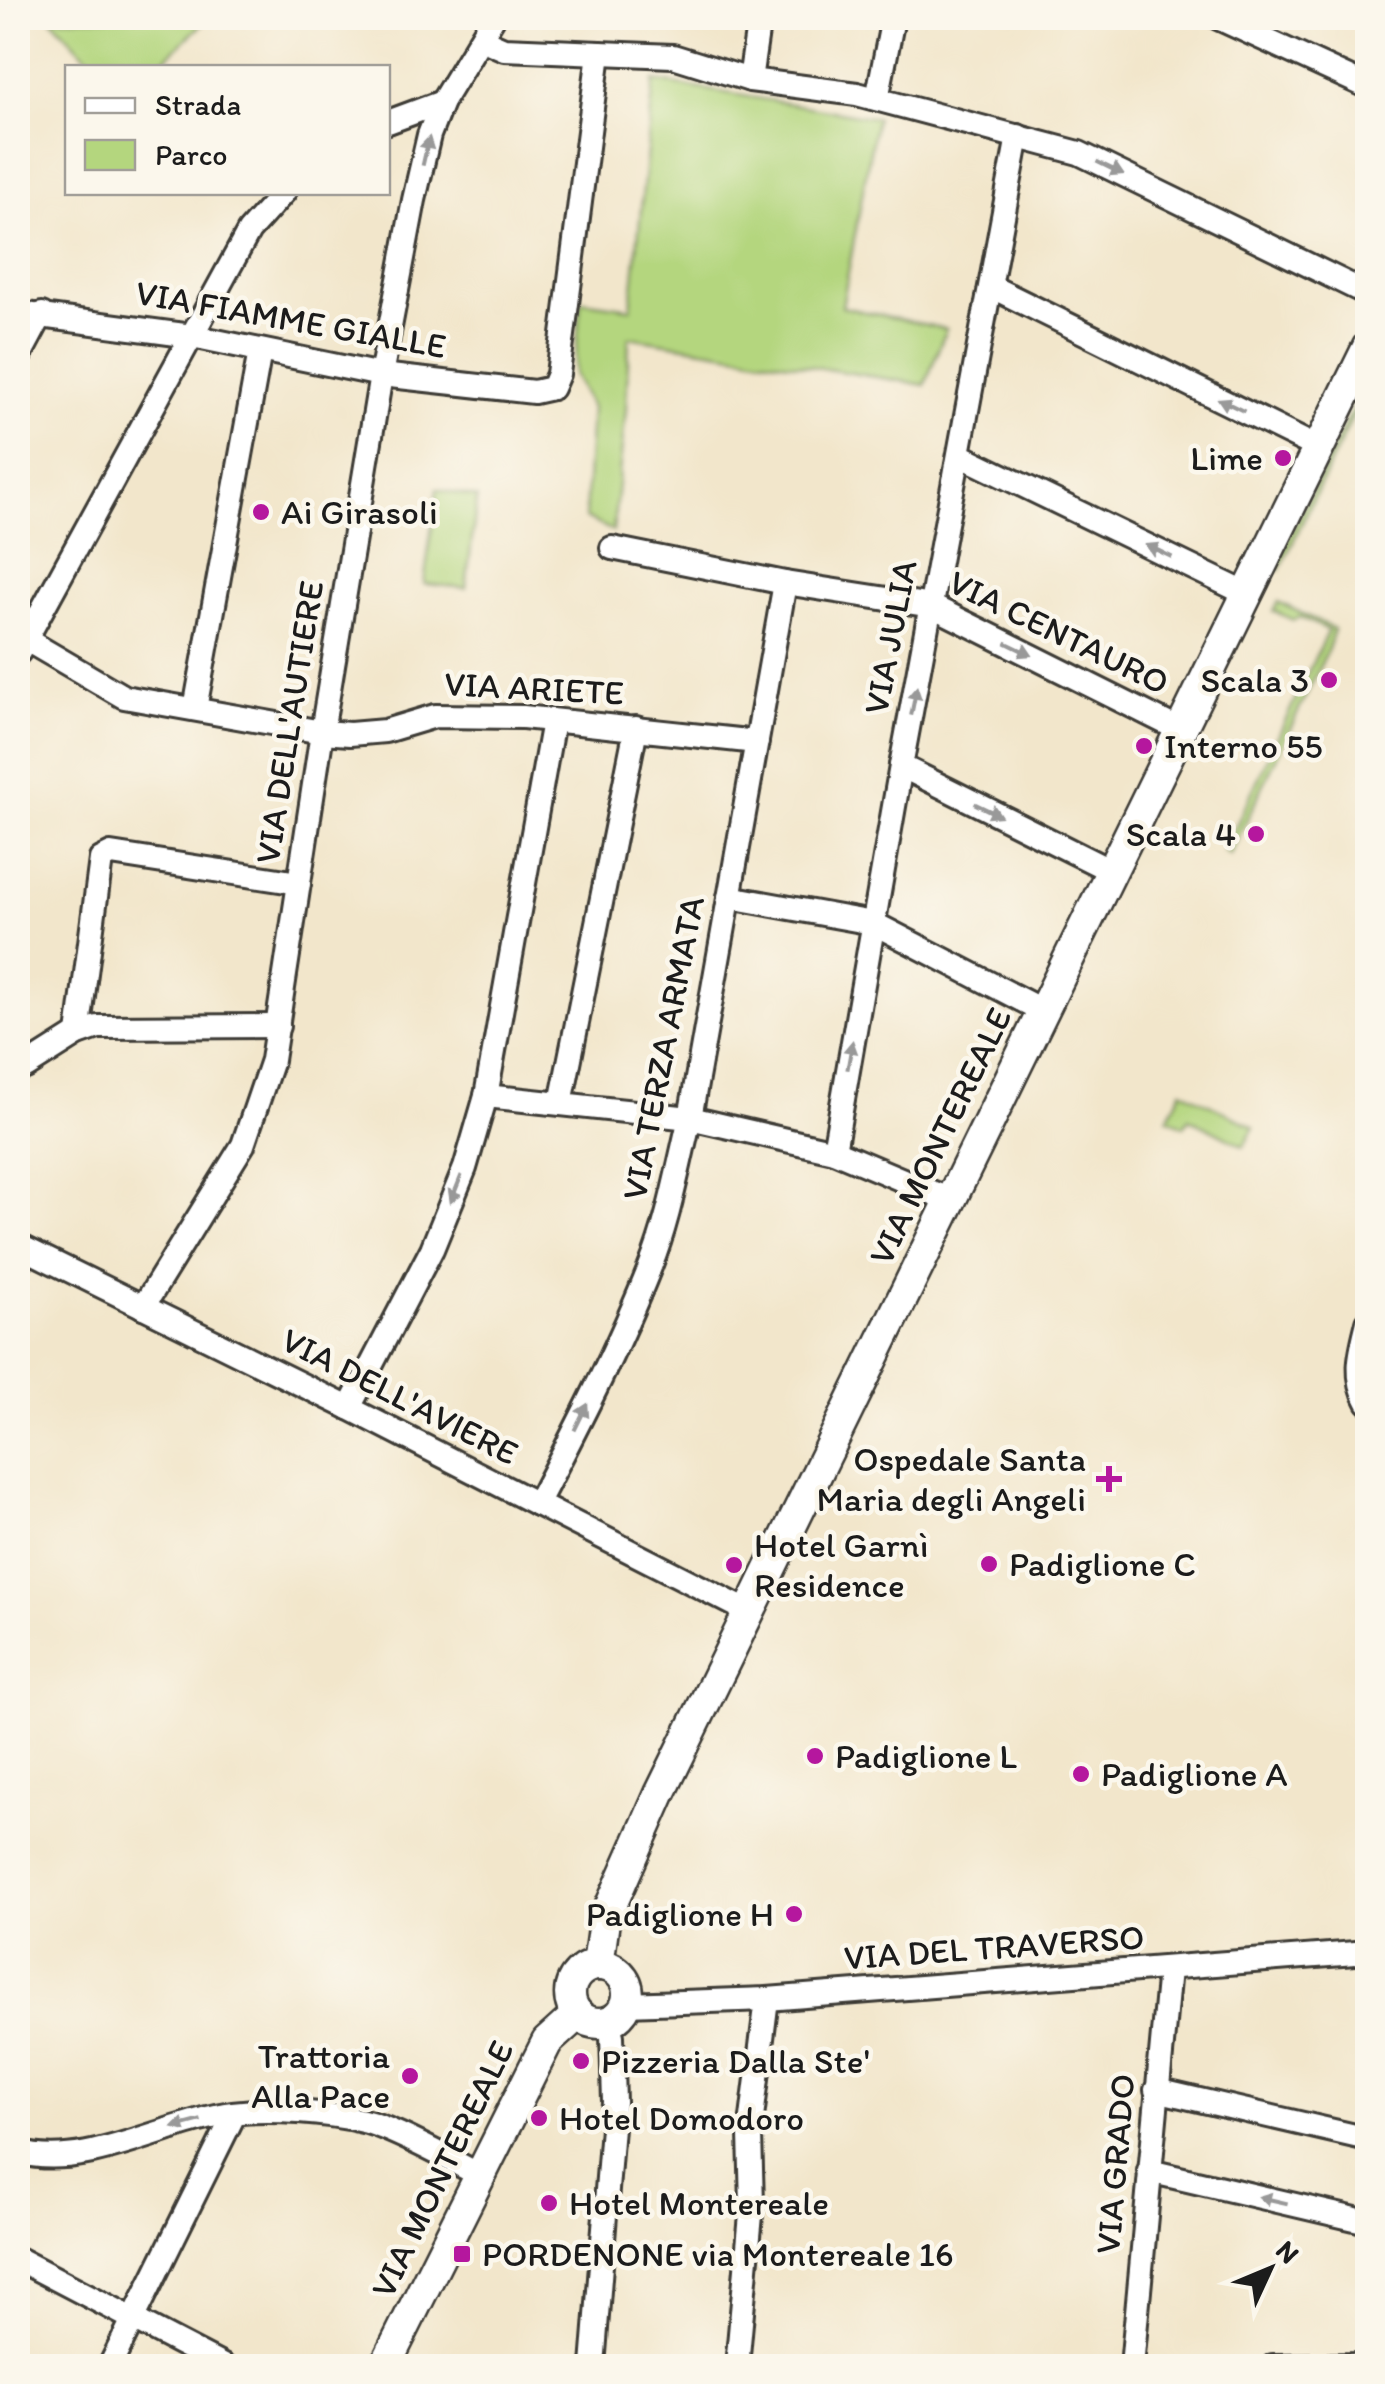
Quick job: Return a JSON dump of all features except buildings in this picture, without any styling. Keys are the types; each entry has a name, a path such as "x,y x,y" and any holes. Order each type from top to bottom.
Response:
{"main road":[{"name":"VIA MONTEREALE","path":"598,1964 604,1921 660,1794 1368,347"},
{"path":"598,1964 616,1970 628,1995 603,2013 570,1997 574,1978 580,1971 598,1964"},
{"name":"VIA MONTEREALE","path":"386,2366 547,2042 603,2013"}],"street":[{"name":"VIA DELL'AUTIERE","path":"144,1307 242,1145 272,1060 322,732 414,200 429,135 442,102 494,18"},
{"path":"750,80 759,18"},
{"path":"878,100 893,18"},
{"path":"1218,18 1368,87"},
{"path":"481,39 504,49 673,56 750,80 878,100 1078,152 1368,294"},
{"name":"VIA FIAMME GIALLE","path":"18,313 192,336 381,375 534,392 552,388 558,374 600,53"},
{"path":"390,121 442,102"},
{"name":"VIA JULIA","path":"834,1151 1018,136"},
{"path":"20,644 249,231 281,195"},
{"path":"992,287 1318,448"},
{"path":"18,359 42,314"},
{"path":"194,709 260,351"},
{"path":"960,455 1247,594"},
{"name":"VIA CENTAURO","path":"612,548 785,583 932,606 1180,730"},
{"name":"VIA TERZA ARMATA","path":"536,1504 652,1264 690,1118 785,583"},
{"name":"VIA ARIETE","path":"20,644 124,697 322,732 384,730 436,716 523,717 757,742"},
{"path":"349,1408 432,1249 465,1168 486,1096 553,721"},
{"path":"561,1102 636,728"},
{"path":"901,766 1111,871"},
{"path":"78,1034 102,859 111,854 299,883"},
{"path":"729,897 874,923 1043,1011"},
{"path":"18,1067 26,1068 78,1034 98,1027 278,1026"},
{"path":"486,1096 690,1118 834,1151 950,1200"},
{"name":"VIA DELL'AVIERE","path":"18,1246 349,1408 748,1612"},
{"path":"1368,1322 1358,1369 1358,1381 1368,1402"},
{"name":"VIA DEL TRAVERSO","path":"603,2013 1368,1952"},
{"name":"VIA GRADO","path":"1132,2366 1169,1969"},
{"path":"736,2366 752,2204 750,2134 766,1999"},
{"path":"593,2366 614,2102 612,2036 603,2013"},
{"path":"1156,2090 1368,2139"},
{"path":"18,2152 30,2156 86,2153 235,2112 288,2114 366,2121 480,2176"},
{"path":"110,2366 235,2112"},
{"path":"1149,2171 1368,2222"},
{"path":"18,2259 224,2366"},
{"path":"1273,2366 1368,2365"}],"green space":[{"path":"51,18 209,18 158,65 95,65"},
{"path":"654,81 876,118 842,307 946,329 925,385 629,337 626,410 613,531 585,518 591,408 574,374 581,301 631,308"},
{"path":"1367,380 1280,569 1274,567"},
{"path":"437,489 477,498 466,588 424,584"},
{"path":"1278,602 1334,629 1230,855 1224,851 1328,630 1300,617 1293,620 1273,611"},
{"path":"1182,1090 1254,1127 1244,1146 1189,1118 1184,1126 1168,1118"}],"place":[{"name":"Lime","path":"1283,458"},
{"name":"Ai Girasoli","path":"261,512"},
{"name":"Scala 3","path":"1329,680"},
{"name":"Interno 55","path":"1144,746"},
{"name":"Scala 4","path":"1256,834"},
{"name":"Ospedale Santa Maria degli Angeli","path":"1109,1479"},
{"name":"Padiglione C","path":"989,1564"},
{"name":"Hotel Garnì Residence","path":"734,1565"},
{"name":"Padiglione L","path":"815,1756"},
{"name":"Padiglione A","path":"1081,1774"},
{"name":"Padiglione H","path":"794,1914"},
{"name":"Pizzeria Dalla Ste'","path":"581,2061"},
{"name":"Trattoria Alla Pace","path":"410,2076"},
{"name":"Hotel Domodoro","path":"539,2118"},
{"name":"Hotel Montereale","path":"549,2203"},
{"name":"PORDENONE via Montereale 16","path":"462,2254"}]}
